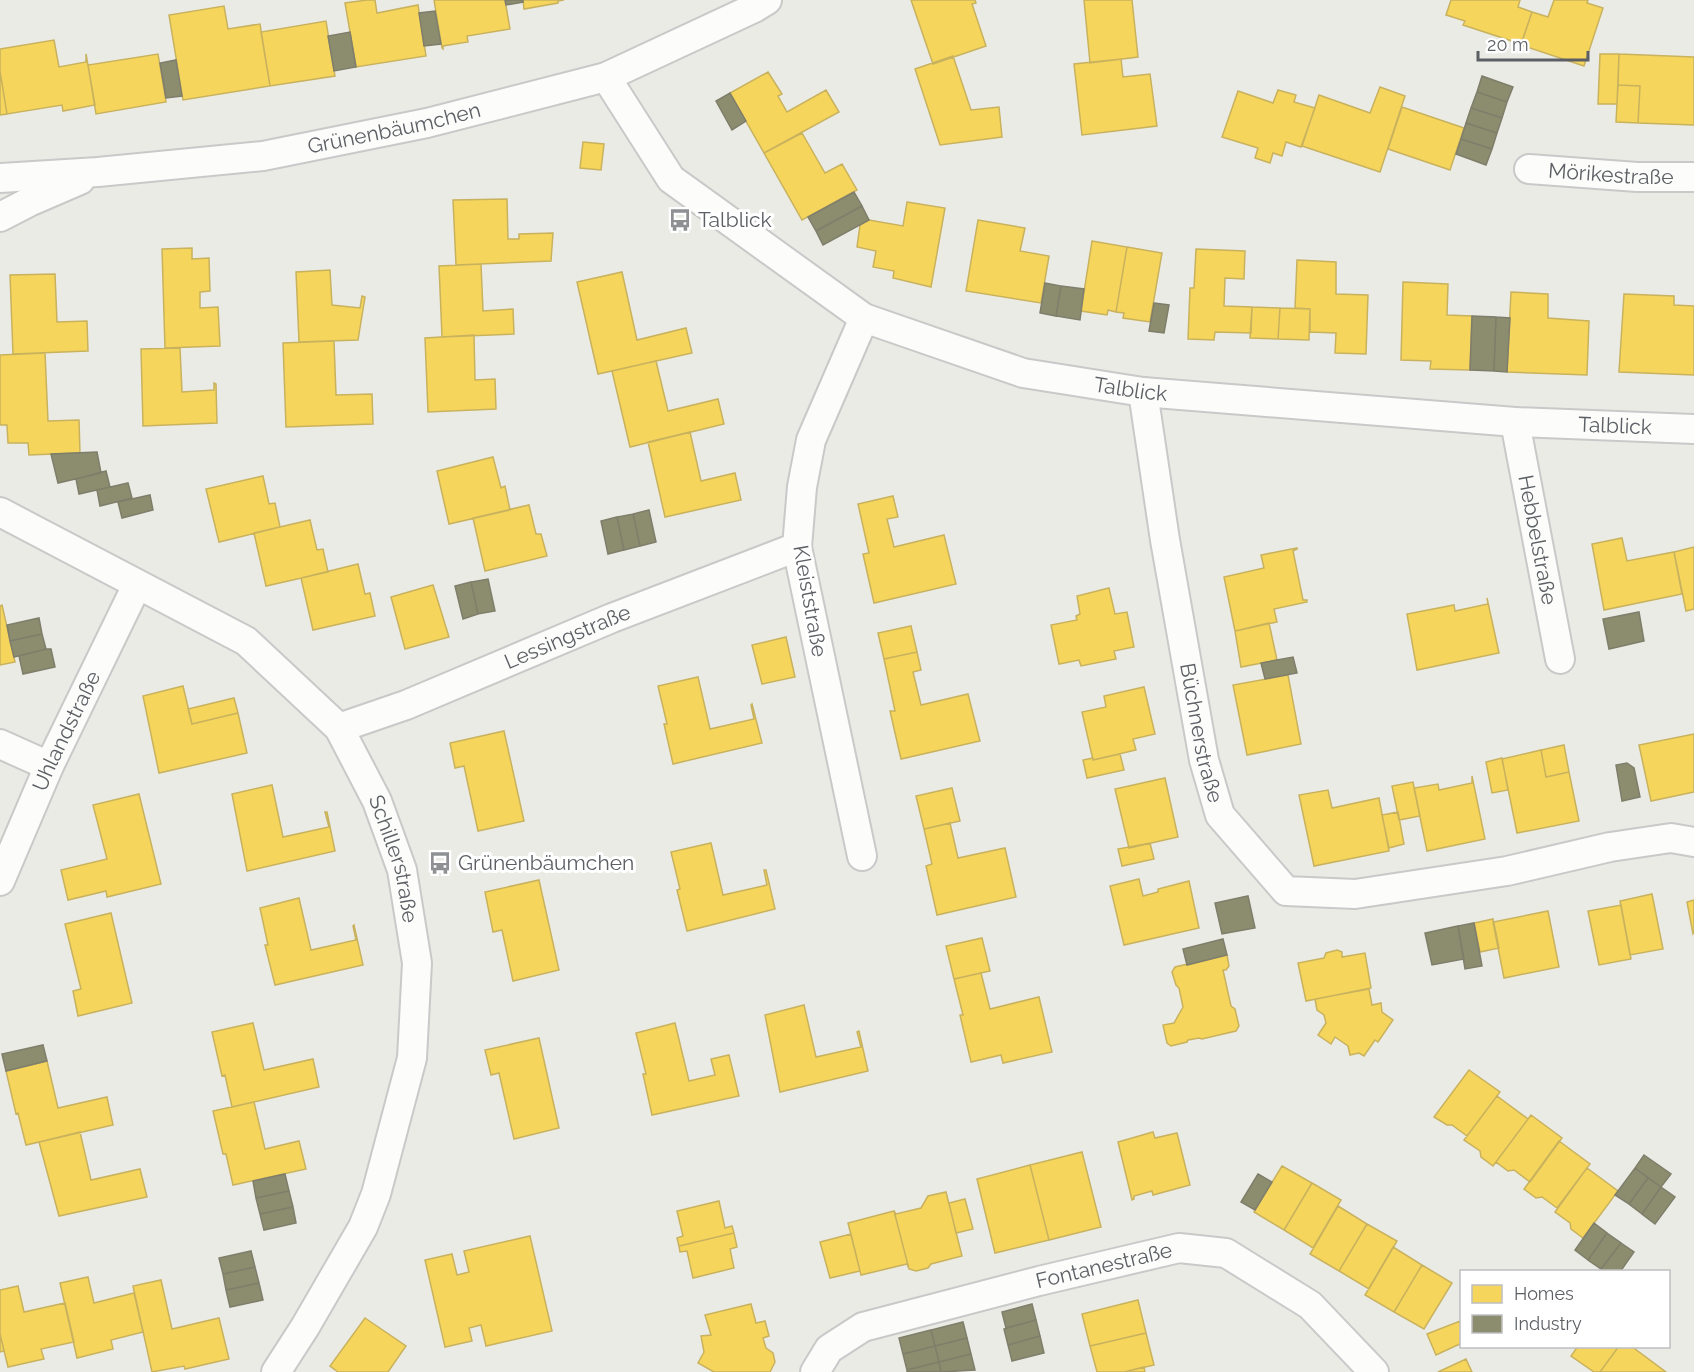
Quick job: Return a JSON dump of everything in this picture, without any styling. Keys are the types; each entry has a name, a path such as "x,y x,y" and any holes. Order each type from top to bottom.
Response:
{"street":[{"name":"Grünenbäumchen","path":"0,178 98,172 263,156 428,123 606,76 767,0"},
{"name":"Talblick","path":"606,76 671,179 864,318 1023,373 1143,392 1515,422 1694,429"},
{"name":"Mörikestraße","path":"1529,169 1637,177 1694,177"},
{"path":"0,218 29,202 98,172"},
{"name":"Kleiststraße","path":"862,856 797,547 802,487 811,440 864,318"},
{"name":"Büchnerstraße","path":"1143,392 1165,540 1204,760 1210,782 1220,815 1286,891 1355,894 1507,872 1610,847 1661,839 1671,838 1694,842"},
{"name":"Hebbelstraße","path":"1515,422 1560,658"},
{"name":"Schillerstraße","path":"0,512 246,641 339,728 377,801 402,870 417,963 412,1058 376,1194 363,1227 305,1328 276,1372"},
{"name":"Lessingstraße","path":"339,728 406,705 612,618 797,547"},
{"name":"Uhlandstraße","path":"0,881 49,766 137,585"},
{"path":"0,744 49,766"},
{"name":"Fontanestraße","path":"815,1372 829,1349 863,1327 1039,1281 1179,1248 1226,1253 1310,1305 1374,1372"}],"building: Homes":[{"path":"375,0 377,13 418,5 426,56 356,67 345,3"},
{"path":"434,0 505,0 510,29 467,36 468,42 443,46 443,49"},
{"path":"523,0 564,0 524,9"},
{"path":"911,0 975,0 976,3 972,4 986,46 933,64"},
{"path":"1084,0 1132,0 1138,57 1090,63"},
{"path":"1451,0 1520,0 1518,7 1532,12 1521,44 1463,25 1465,21 1446,15"},
{"path":"1554,0 1588,0 1587,3 1603,8 1584,66 1521,45 1532,12 1548,17"},
{"path":"224,6 228,29 260,24 270,86 183,100 169,15"},
{"path":"326,21 335,76 270,86 261,32"},
{"path":"54,40 59,67 86,62 86,54 95,105 63,111 62,105 7,114 0,71 0,49"},
{"path":"158,54 166,102 96,114 88,65"},
{"path":"1600,54 1619,54 1617,104 1598,104"},
{"path":"1619,54 1694,57 1694,125 1638,123 1640,86 1618,85"},
{"path":"953,56 971,110 999,107 1002,137 940,145 915,69"},
{"path":"1121,59 1123,77 1150,74 1157,126 1082,135 1074,64"},
{"path":"0,71 7,114 0,115"},
{"path":"768,72 782,94 778,96 787,112 826,90 839,112 764,153 730,93"},
{"path":"1618,85 1640,86 1638,123 1616,122"},
{"path":"1380,87 1405,96 1380,172 1302,146 1319,95 1370,113"},
{"path":"1278,90 1296,95 1294,102 1315,108 1301,147 1286,142 1282,156 1273,153 1270,163 1255,158 1258,148 1222,137 1238,91 1273,103"},
{"path":"1402,107 1464,128 1450,170 1388,149"},
{"path":"802,133 825,173 842,164 857,190 802,220 764,153"},
{"path":"583,142 604,144 601,170 580,168"},
{"path":"507,199 508,239 519,239 519,234 553,233 551,261 456,265 453,200"},
{"path":"907,202 945,208 931,287 893,278 894,271 873,267 876,251 857,247 860,225 869,220 903,226"},
{"path":"978,220 1025,228 1020,251 1049,256 1041,303 966,291"},
{"path":"1092,241 1127,247 1116,312 1108,310 1107,315 1081,311"},
{"path":"1127,247 1162,253 1150,322 1123,318 1124,313 1116,312"},
{"path":"192,248 192,259 209,258 210,291 200,292 200,308 218,307 220,346 165,348 162,249"},
{"path":"1196,249 1245,251 1244,279 1225,278 1224,306 1252,307 1251,333 1215,332 1214,340 1188,339 1190,288 1194,288"},
{"path":"1297,260 1336,262 1336,294 1368,295 1366,354 1335,353 1336,333 1310,332 1310,309 1295,308"},
{"path":"481,264 483,311 513,309 514,334 442,337 439,266"},
{"path":"330,270 332,305 360,308 362,296 365,297 358,340 299,342 296,272"},
{"path":"622,272 637,340 686,328 692,353 598,374 577,282"},
{"path":"55,274 57,322 87,321 88,351 13,354 10,275"},
{"path":"1403,282 1448,284 1447,315 1472,316 1470,370 1430,369 1431,361 1401,360"},
{"path":"1511,292 1548,294 1548,318 1589,321 1587,375 1507,372"},
{"path":"1624,294 1674,296 1674,305 1694,306 1694,375 1619,372"},
{"path":"1252,307 1280,308 1278,339 1250,338"},
{"path":"1280,308 1310,309 1309,340 1278,339"},
{"path":"474,335 475,380 495,379 496,409 428,412 425,338"},
{"path":"334,341 336,395 372,394 373,424 286,427 283,343"},
{"path":"180,348 182,392 214,390 214,383 216,384 217,423 143,426 141,349"},
{"path":"45,353 48,421 79,420 80,453 29,455 28,443 8,443 7,425 0,425 0,355"},
{"path":"656,361 668,411 718,399 724,424 630,447 612,371"},
{"path":"690,432 701,481 735,473 741,500 665,517 648,442"},
{"path":"493,457 501,488 505,486 510,510 449,524 437,471"},
{"path":"263,476 269,504 275,503 280,527 219,542 206,489"},
{"path":"893,496 898,517 887,519 894,547 944,535 956,584 874,603 863,554 869,553 858,504"},
{"path":"529,505 536,534 541,534 547,556 485,571 473,518"},
{"path":"310,520 317,550 323,549 328,572 266,586 254,533"},
{"path":"1622,538 1627,561 1674,552 1682,594 1604,610 1592,544"},
{"path":"1694,547 1694,609 1686,611 1674,552"},
{"path":"1297,548 1293,551 1303,600 1307,602 1274,609 1277,622 1235,631 1224,577 1264,568 1261,555"},
{"path":"358,564 365,594 370,593 375,616 313,630 301,578"},
{"path":"433,585 449,637 405,649 391,597"},
{"path":"1109,588 1115,614 1127,612 1134,647 1114,651 1116,659 1081,666 1079,660 1059,664 1051,625 1077,620 1076,616 1080,614 1077,596"},
{"path":"1487,598 1499,653 1417,670 1407,614 1454,605 1455,611 1488,604"},
{"path":"2,605 15,662 0,665 0,606"},
{"path":"1269,623 1277,660 1241,667 1235,631"},
{"path":"911,626 917,652 884,659 878,633"},
{"path":"786,637 795,677 762,684 752,645"},
{"path":"917,652 921,670 913,672 921,705 968,694 980,741 901,759 890,711 895,711 884,659"},
{"path":"1288,675 1301,744 1247,755 1233,685"},
{"path":"698,677 710,729 754,719 752,704 762,743 673,764 658,686"},
{"path":"183,686 192,724 238,713 247,753 159,773 143,696"},
{"path":"1144,687 1155,734 1133,739 1136,750 1093,760 1082,712 1106,707 1104,696"},
{"path":"234,698 238,713 192,724 188,709"},
{"path":"504,731 524,821 478,831 464,766 455,768 450,743"},
{"path":"1694,734 1694,792 1651,801 1639,745"},
{"path":"1564,745 1569,772 1546,777 1541,750"},
{"path":"1541,750 1546,777 1569,772 1579,821 1517,833 1502,759"},
{"path":"1120,754 1124,770 1087,778 1083,760"},
{"path":"1502,758 1508,790 1492,793 1486,762"},
{"path":"1472,776 1485,839 1427,851 1414,788 1438,784 1439,790 1472,783"},
{"path":"1165,778 1178,837 1129,848 1115,789"},
{"path":"1413,782 1420,816 1399,820 1392,786"},
{"path":"272,785 283,837 329,827 325,812 327,812 335,851 247,871 232,794"},
{"path":"952,788 960,821 924,829 916,796"},
{"path":"1328,790 1332,808 1379,798 1389,851 1314,866 1299,795"},
{"path":"139,794 161,884 107,897 106,891 68,900 61,870 107,859 93,805"},
{"path":"1398,812 1404,844 1389,848 1382,815"},
{"path":"950,823 958,858 1005,848 1016,897 937,915 926,866 932,864 924,829"},
{"path":"711,843 723,895 767,885 764,870 766,870 775,909 687,931 671,852"},
{"path":"1150,843 1154,859 1122,866 1118,849"},
{"path":"1139,879 1143,896 1158,892 1158,889 1189,881 1199,928 1124,945 1110,886"},
{"path":"539,880 559,970 513,981 502,930 493,932 485,892"},
{"path":"1652,894 1663,949 1630,955 1620,901"},
{"path":"299,898 311,950 356,940 354,925 363,965 275,985 265,945 268,945 260,908"},
{"path":"1694,900 1694,933 1693,934 1687,902"},
{"path":"1621,905 1631,959 1599,965 1588,911"},
{"path":"1548,911 1559,967 1504,978 1493,922"},
{"path":"111,913 132,1003 78,1016 73,991 81,989 65,924"},
{"path":"1493,919 1499,948 1480,952 1474,923"},
{"path":"982,938 990,971 954,979 946,946"},
{"path":"1337,950 1342,952 1342,957 1365,953 1371,988 1306,1001 1298,963 1324,958 1326,953"},
{"path":"1227,955 1229,966 1223,970 1231,1006 1235,1009 1239,1026 1236,1031 1188,1040 1171,1046 1167,1043 1163,1025 1174,1023 1183,1007 1179,988 1172,972 1175,967"},
{"path":"981,973 990,1009 1039,997 1052,1052 1003,1063 1001,1055 971,1062 954,979"},
{"path":"1369,989 1372,1005 1381,1003 1382,1012 1393,1020 1378,1042 1375,1040 1364,1056 1359,1053 1350,1055 1348,1046 1335,1037 1331,1044 1318,1035 1326,1023 1324,1015 1317,1010 1315,999"},
{"path":"804,1005 816,1057 861,1047 857,1032 859,1031 868,1071 780,1092 765,1015"},
{"path":"253,1023 264,1070 313,1059 319,1087 232,1107 212,1032"},
{"path":"675,1023 689,1081 715,1075 711,1059 729,1055 739,1096 652,1115 643,1074 646,1074 636,1033"},
{"path":"539,1038 559,1128 514,1139 499,1073 491,1075 485,1050"},
{"path":"47,1061 58,1108 107,1097 113,1125 26,1145 6,1071"},
{"path":"1469,1070 1500,1092 1467,1136 1452,1125 1447,1125 1434,1117"},
{"path":"1497,1096 1528,1119 1493,1166 1481,1157 1480,1151 1464,1140"},
{"path":"254,1102 265,1149 299,1141 306,1169 233,1185 213,1111"},
{"path":"1531,1115 1562,1138 1530,1182 1514,1170 1508,1171 1496,1162"},
{"path":"80,1132 91,1180 140,1169 147,1197 59,1216 39,1142"},
{"path":"1153,1132 1155,1138 1177,1133 1190,1185 1153,1195 1152,1191 1134,1196 1132,1200 1118,1142"},
{"path":"1559,1141 1590,1164 1557,1208 1542,1197 1536,1198 1524,1189"},
{"path":"1082,1152 1101,1227 1049,1240 1030,1165"},
{"path":"1030,1165 1049,1240 995,1253 977,1179"},
{"path":"1282,1166 1312,1183 1284,1230 1254,1212"},
{"path":"1587,1168 1618,1191 1583,1238 1571,1229 1570,1223 1555,1212"},
{"path":"1312,1183 1341,1200 1313,1248 1284,1230"},
{"path":"946,1192 962,1256 931,1264 928,1268 916,1271 909,1269 894,1211 896,1214 921,1208 928,1196"},
{"path":"965,1199 973,1229 956,1233 949,1203"},
{"path":"719,1201 725,1228 732,1226 734,1233 679,1246 677,1238 683,1236 677,1211"},
{"path":"1338,1206 1367,1224 1339,1271 1310,1254"},
{"path":"894,1211 909,1269 907,1264 861,1275 848,1223"},
{"path":"1367,1224 1397,1241 1369,1289 1339,1271"},
{"path":"734,1233 737,1247 730,1249 734,1268 693,1278 687,1251 680,1252 679,1246"},
{"path":"851,1234 860,1271 830,1278 820,1242"},
{"path":"530,1236 552,1331 486,1346 481,1325 469,1328 472,1341 445,1347 425,1260 452,1254 457,1275 469,1272 464,1251"},
{"path":"1393,1247 1422,1265 1394,1312 1365,1295"},
{"path":"1422,1265 1452,1283 1424,1329 1394,1312"},
{"path":"88,1277 94,1303 134,1293 143,1332 111,1340 113,1349 77,1358 60,1283"},
{"path":"161,1280 172,1329 219,1318 229,1359 185,1369 184,1366 152,1372 133,1286"},
{"path":"18,1286 24,1312 65,1303 74,1342 41,1349 44,1359 8,1367 0,1334 0,1290"},
{"path":"1138,1300 1146,1333 1090,1346 1082,1314"},
{"path":"751,1304 756,1323 765,1321 769,1336 763,1338 766,1348 773,1353 775,1362 770,1372 714,1372 698,1363 704,1352 701,1336 711,1335 705,1315"},
{"path":"365,1318 406,1346 388,1372 338,1372 330,1366"},
{"path":"1460,1321 1460,1344 1436,1355 1427,1334"},
{"path":"1146,1333 1154,1365 1124,1372 1097,1372 1090,1346"},
{"path":"0,1334 4,1351 0,1352"},
{"path":"1577,1348 1618,1348 1600,1372 1594,1372 1571,1356"},
{"path":"1618,1348 1634,1348 1666,1372 1600,1372"},
{"path":"1466,1359 1472,1372 1438,1372"},
{"path":"1144,1367 1145,1372 1124,1372"}],"building: Industry":[{"path":"505,0 523,0 523,2 506,5"},
{"path":"435,11 441,44 424,46 419,13"},
{"path":"350,32 356,67 334,71 328,36"},
{"path":"176,60 182,96 166,98 160,63"},
{"path":"1482,76 1513,87 1507,102 1477,92"},
{"path":"1477,92 1507,102 1502,118 1471,108"},
{"path":"730,93 746,121 732,130 716,101"},
{"path":"1471,108 1502,118 1497,133 1466,123"},
{"path":"1466,123 1497,133 1492,149 1461,139"},
{"path":"1461,139 1492,149 1486,165 1456,154"},
{"path":"854,192 862,206 816,231 808,217"},
{"path":"862,206 869,220 823,245 816,231"},
{"path":"1045,283 1061,286 1056,316 1040,313"},
{"path":"1061,286 1084,289 1080,320 1056,316"},
{"path":"1154,303 1169,305 1164,333 1149,331"},
{"path":"1472,316 1496,317 1494,371 1470,370"},
{"path":"1496,317 1510,318 1507,372 1494,371"},
{"path":"97,452 101,473 58,483 51,454"},
{"path":"106,471 110,487 79,494 76,479"},
{"path":"128,483 132,498 100,506 97,490"},
{"path":"150,495 153,510 122,518 118,502"},
{"path":"649,510 656,542 640,546 633,514"},
{"path":"633,514 640,546 624,550 617,517"},
{"path":"617,517 624,550 608,554 601,521"},
{"path":"488,579 495,611 478,614 471,582"},
{"path":"471,582 478,614 463,619 455,586"},
{"path":"1639,612 1644,641 1609,649 1603,619"},
{"path":"39,618 42,634 10,641 7,625"},
{"path":"42,634 46,649 14,657 10,641"},
{"path":"51,649 55,667 23,674 19,656"},
{"path":"1293,657 1297,673 1265,679 1261,663"},
{"path":"1627,763 1634,768 1640,797 1622,801 1616,765"},
{"path":"1248,896 1255,928 1222,934 1215,903"},
{"path":"1474,923 1482,966 1465,969 1458,926"},
{"path":"1458,926 1464,959 1432,965 1425,933"},
{"path":"1223,939 1227,955 1187,965 1183,949"},
{"path":"43,1045 47,1061 6,1071 2,1054"},
{"path":"1644,1155 1671,1174 1661,1187 1635,1168"},
{"path":"1635,1168 1648,1178 1629,1204 1615,1195"},
{"path":"285,1174 289,1191 256,1198 253,1181"},
{"path":"1258,1174 1272,1182 1255,1210 1241,1202"},
{"path":"1648,1178 1661,1187 1642,1214 1629,1204"},
{"path":"1661,1187 1675,1197 1655,1224 1642,1214"},
{"path":"289,1191 293,1207 260,1214 256,1198"},
{"path":"293,1207 296,1223 264,1230 260,1214"},
{"path":"1594,1223 1607,1233 1588,1260 1575,1250"},
{"path":"1607,1233 1621,1243 1601,1269 1588,1260"},
{"path":"1621,1243 1634,1252 1621,1270 1601,1269"},
{"path":"251,1251 255,1267 223,1274 219,1258"},
{"path":"255,1267 259,1283 226,1290 223,1274"},
{"path":"259,1283 263,1300 230,1307 226,1290"},
{"path":"1032,1304 1036,1320 1006,1328 1002,1312"},
{"path":"1036,1320 1040,1336 1008,1345 1004,1329"},
{"path":"963,1322 967,1338 935,1346 931,1330"},
{"path":"931,1330 935,1346 903,1354 899,1338"},
{"path":"1040,1336 1044,1353 1012,1361 1008,1345"},
{"path":"967,1338 971,1354 939,1362 935,1346"},
{"path":"935,1346 939,1362 907,1370 903,1354"},
{"path":"971,1354 975,1370 941,1372 939,1362"},
{"path":"939,1362 941,1372 907,1372 907,1370"}],"place":[{"name":"Talblick","path":"680,220"},
{"name":"Grünenbäumchen","path":"440,863"}]}
